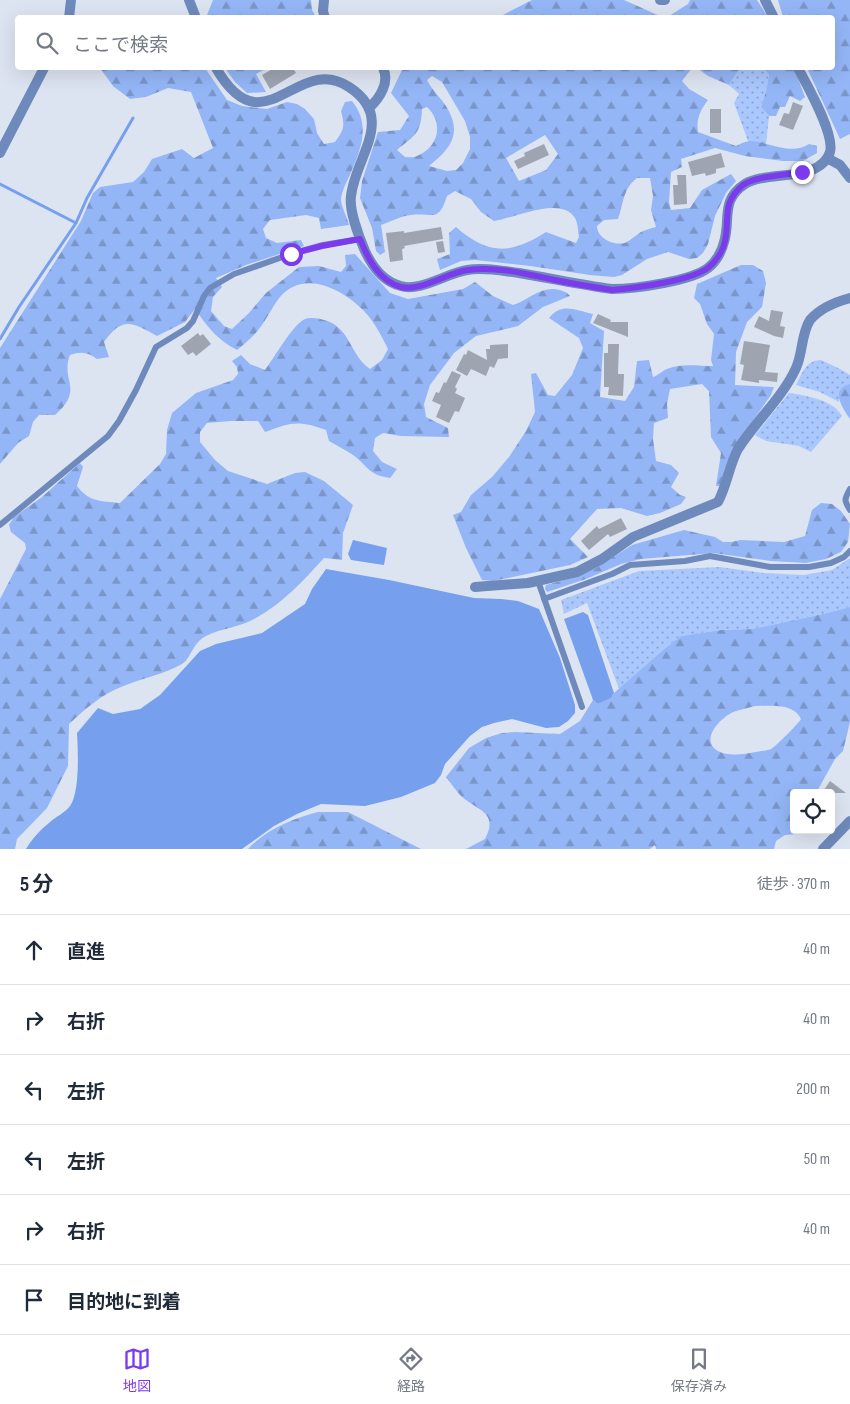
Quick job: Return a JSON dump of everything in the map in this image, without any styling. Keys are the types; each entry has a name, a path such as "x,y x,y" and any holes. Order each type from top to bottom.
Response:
{"street":[{"path":"69,15 71,0"},
{"path":"189,0 195,15"},
{"path":"324,0 324,15"},
{"path":"660,0 665,0"},
{"path":"765,0 772,15"},
{"path":"0,153 43,70"},
{"path":"217,70 233,92 250,101 261,102 274,99 291,92 307,82 320,79 336,81 349,86 359,95 369,108 372,127 368,145 352,186 350,198 365,252 383,277 391,283 404,287 418,286 466,270 475,269 496,270 612,290 673,281 708,268 715,260 725,241 728,206 731,198 744,184 752,180 817,168 822,165 830,150 829,132 799,70"},
{"path":"369,108 378,100 384,86 386,76 383,70"},
{"path":"827,158 840,165 850,178"},
{"path":"475,587 538,581 577,572 602,559 633,538 718,502 722,496 732,460 738,449 788,382 797,366 802,342 810,321 823,308 850,298"},
{"path":"823,849 850,821"}],"lane":[{"path":"0,525 108,436 119,421 136,390 156,347 188,328 210,288 234,274 291,254 360,239"},
{"path":"850,489 845,500 850,510"},
{"path":"544,599 612,574 630,565 685,561 710,556 770,567 809,567 831,563 844,557 850,551"},
{"path":"538,581 582,707"}],"shaded area":[{"path":"739,70 765,70 769,75 761,107 769,116 766,144 748,141 734,103 739,94 729,85"},
{"path":"821,360 850,375 850,384 841,391 839,402 820,392 796,385 811,362"},
{"path":"789,393 824,401 835,408 842,416 811,452 799,446 766,441 755,435"},
{"path":"353,540 387,548 384,565 351,560 348,554"},
{"path":"850,558 850,607 752,629 721,630 681,636 619,689 587,603 564,614 561,600 639,571 720,567 764,573 804,575 832,570"},
{"path":"326,569 474,598 518,601 539,609 560,658 575,705 575,713 559,727 546,728 512,719 482,727 470,736 445,764 441,775 435,783 401,797 365,806 321,804 274,826 242,849 26,849 42,829 70,806 77,781 77,733 98,708 113,714 140,709 160,695 200,651 216,644 262,633 305,604 312,589"},
{"path":"583,612 588,615 614,693 611,698 598,704 593,700 564,619"}],"green space":[{"path":"213,0 311,0 312,10 315,15 207,15"},
{"path":"532,0 624,0 658,15 503,15"},
{"path":"690,0 757,0 767,15 671,15 688,4"},
{"path":"778,0 850,0 850,134 840,139 808,70 835,70 835,15 782,15"},
{"path":"101,70 206,70 227,100 242,106 267,109 287,102 297,104 305,109 314,119 317,133 324,144 335,142 343,128 341,111 345,102 352,101 358,110 362,120 362,139 357,158 344,187 341,199 349,225 321,229 319,218 306,215 270,220 263,229 266,238 277,243 301,240 304,246 246,265 216,278 222,287 213,297 211,311 224,326 232,329 266,293 299,267 319,266 341,272 346,266 345,255 355,254 390,293 408,299 463,289 475,282 493,296 513,305 547,289 560,290 570,296 543,307 518,326 476,336 454,353 430,385 424,404 426,417 448,428 449,437 401,436 383,433 375,438 373,451 382,462 397,469 390,478 377,475 353,455 329,441 326,430 317,427 289,424 265,432 258,421 207,423 200,432 200,442 215,460 228,471 267,484 295,473 305,472 324,481 353,505 343,533 342,560 324,558 292,591 266,612 244,623 206,636 201,639 188,659 182,664 114,690 87,708 69,724 68,766 47,808 17,839 15,849 0,849 0,599 26,549 25,543 11,532 9,525 14,517 42,497 80,463 83,467 77,486 86,495 96,500 120,503 160,464 166,454 167,430 172,413 196,393 233,380 238,374 237,367 232,361 241,355 250,364 265,370 289,334 305,319 320,319 336,326 345,335 359,358 370,369 382,360 388,349 371,319 354,302 334,289 311,283 300,284 280,297 257,332 237,350 218,337 195,309 185,322 157,336 135,325 123,325 111,333 104,342 109,357 97,359 91,355 81,353 70,355 68,371 70,391 69,398 64,406 55,415 39,415 33,422 29,436 18,443 0,464 0,348 81,221 93,193 100,187 133,182 144,172 152,159 182,149 194,158 213,148 191,92 168,88 146,97 130,99 113,86"},
{"path":"226,70 263,70 256,74 266,92 247,93 235,82"},
{"path":"402,70 690,70 682,81 689,89 708,100 699,115 698,132 736,146 751,141 795,149 809,144 817,146 817,153 803,161 783,161 745,156 715,148 681,159 682,167 671,172 669,202 671,210 690,208 702,190 731,174 736,181 726,193 715,216 708,244 703,253 697,258 689,259 668,252 647,259 622,275 614,277 475,260 461,261 440,270 437,259 450,254 449,233 456,227 478,243 500,249 521,245 546,232 576,243 579,237 577,222 568,211 559,208 537,210 494,221 481,212 471,199 455,191 447,196 444,205 437,214 407,216 381,225 385,252 380,255 376,251 372,228 360,198 362,181 378,132 400,130 409,116 391,93","holes":["432,76 442,82 465,121 470,137 470,149 463,163 456,170 447,171 429,166 449,146 454,133 454,125 446,106 427,80","427,107 436,120 437,134 434,141 424,152 414,157 405,157 397,150 416,133 420,124 422,109","545,135 558,154 546,170 519,181 506,158","637,178 650,178 653,196 651,210 656,227 641,232 627,242 613,243 608,241 600,235 597,226 604,220 618,219 626,192"]},
{"path":"700,70 739,70 729,85 708,76"},
{"path":"765,70 795,70 805,97 800,101 790,96 785,107 780,107 776,116 769,116 761,107 769,75"},
{"path":"741,265 753,265 763,271 766,283 762,307 747,322 736,352 735,385 774,387 771,395 733,449 721,486 716,486 721,453 711,437 709,391 702,384 670,389 667,404 668,418 654,423 653,439 656,461 671,465 679,473 671,487 680,495 686,497 681,504 647,516 621,508 597,509 570,539 588,557 570,565 493,581 482,580 466,548 453,515 461,512 471,495 492,477 509,457 526,431 535,412 531,374 536,373 548,395 555,396 572,375 583,348 579,338 549,318 559,310 569,308 593,314 590,323 604,331 600,397 625,401 634,387 637,361 649,360 653,377 672,367 690,365 713,366 711,360 714,334 707,324 700,304 694,298 697,284"},
{"path":"850,384 850,419 841,405 839,395 840,390"},
{"path":"821,503 832,504 841,511 850,524 848,542 841,552 826,559 806,563 771,561 713,553 641,559 621,564 586,579 547,592 545,589 546,585 575,577 596,568 632,545 684,530 715,537 723,542 740,540 784,542 805,536 812,510"},
{"path":"850,607 850,722 843,751 835,759 818,789 790,789 790,834 797,834 785,835 776,841 774,849 656,849 655,845 650,849 466,849 485,839 490,823 485,813 461,796 446,777 469,748 486,738 502,733 560,734 580,721 593,700 598,704 611,698 614,693 681,636 721,630 752,629","holes":["755,706 774,706 793,710 801,719 796,726 769,750 747,754 732,754 722,753 712,746 711,734 719,722 731,713"]},
{"path":"318,812 348,812 421,849 248,849 263,836 280,826"}],"building":[{"path":"271,70 294,70 296,73 270,89 262,75"},
{"path":"793,102 803,106 793,130 779,125 784,113 789,114"},
{"path":"710,109 721,109 721,133 710,133"},
{"path":"544,144 549,155 518,169 514,161 525,156 524,153"},
{"path":"721,153 725,167 716,169 716,173 706,176 705,173 692,176 688,162"},
{"path":"677,175 686,175 687,204 674,205 673,185 678,185"},
{"path":"441,227 443,239 404,246 405,248 402,249 403,260 390,262 386,233 404,231 404,233"},
{"path":"443,241 445,252 438,253 436,242"},
{"path":"771,310 783,312 780,326 785,327 783,338 754,327 759,316 769,321"},
{"path":"598,314 611,320 610,322 628,322 628,337 593,323"},
{"path":"198,333 200,336 203,334 211,344 196,356 193,352 188,355 181,346"},
{"path":"744,341 770,345 765,372 778,373 777,382 759,380 759,383 741,380 744,365 740,364"},
{"path":"508,344 508,358 498,359 494,368 490,366 486,376 471,369 467,376 456,370 468,350 487,360 486,349 490,349 490,345"},
{"path":"608,344 619,344 618,374 624,374 623,396 608,395 609,387 604,387 604,353 608,353"},
{"path":"452,371 461,375 455,387 457,389 455,393 465,398 459,412 455,411 449,423 436,417 441,405 432,401 436,392 439,393 444,382 446,383"},
{"path":"621,518 627,529 610,537 608,534 589,550 581,541 597,526 599,529"},
{"path":"830,781 846,793 835,793 835,789 825,789"}],"waterway":[{"path":"0,339 19,307 76,223 87,198 133,118"},
{"path":"0,184 76,223"}],"route":[{"path":"291,254 360,239 365,252 383,277 391,283 404,287 418,286 466,270 475,269 496,270 612,290 632,288 673,281 708,268 722,250 725,241 728,206 736,192 744,184 752,180 802,172"}]}
